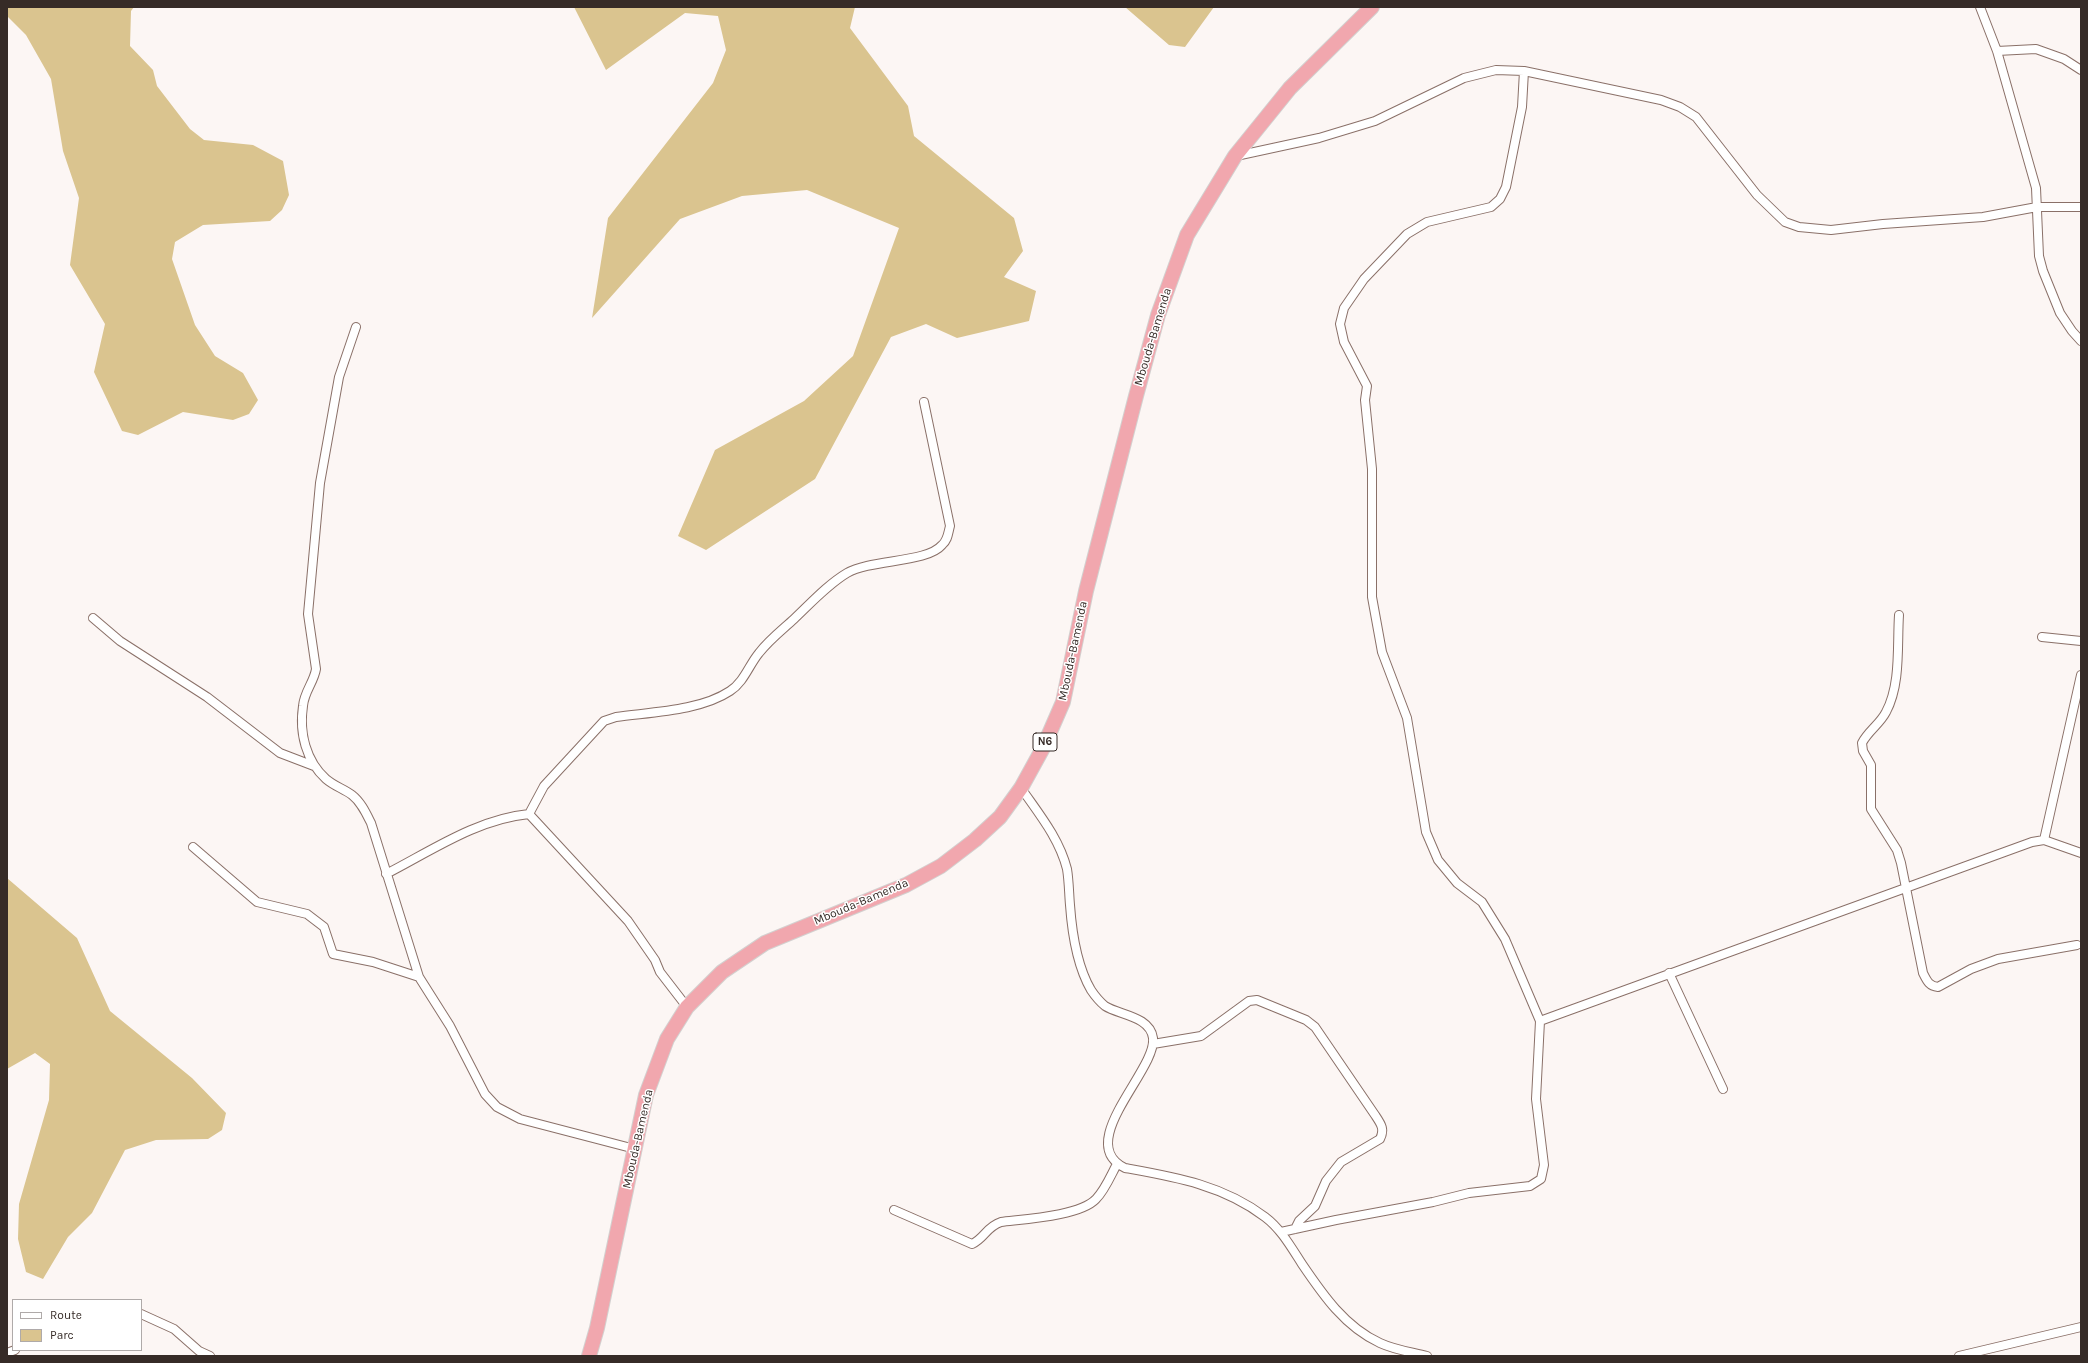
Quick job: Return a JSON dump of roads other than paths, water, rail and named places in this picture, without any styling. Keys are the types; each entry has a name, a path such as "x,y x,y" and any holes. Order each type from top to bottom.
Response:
{"highway":[{"name":"Mbouda-Bamenda","path":"589,1356 597,1328 646,1095 667,1039 687,1007 722,972 765,943 906,885 941,866 975,840 1000,817 1021,788 1043,748 1063,702 1086,591 1158,315 1187,235 1235,156 1290,88 1372,7"}],"street":[{"path":"1980,7 1997,51 2036,188 2039,256 2043,272 2060,313 2081,341"},
{"path":"1997,51 2036,49 2064,59 2081,70"},
{"path":"1235,156 1319,138 1375,120 1464,78 1496,70 1524,72 1661,100 1680,106 1696,117 1735,168 1773,212 1785,222 1799,227 1831,230 1883,224 1983,217 2036,208 2081,207"},
{"path":"1281,1232 1433,1202 1469,1193 1530,1186 1541,1179 1544,1164 1536,1099 1540,1021 1505,939 1482,902 1457,883 1438,860 1426,832 1407,718 1382,652 1372,597 1372,469 1364,400 1367,386 1344,342 1340,324 1344,308 1364,279 1407,234 1427,222 1491,207 1500,199 1506,187 1522,107 1524,72"},
{"path":"356,327 339,377 320,483 308,614 316,669 315,677 304,698 302,707 304,745 314,766 326,779 352,796 363,808 371,823 418,977 450,1026 485,1094 497,1107 520,1119 635,1149"},
{"path":"529,814 544,786 604,721 616,717 704,704 729,692 740,683 753,661 768,643 825,590 847,573 863,566 931,554 942,546 948,538 950,526 924,402"},
{"path":"1899,615 1892,701 1885,714 1862,743 1863,751 1871,765 1872,809 1902,863 1923,973 1927,982 1932,986 1938,987 1972,969 1998,959 2077,945"},
{"path":"93,618 120,641 207,697 280,753 314,766"},
{"path":"2042,637 2081,642"},
{"path":"2044,840 2081,675"},
{"path":"1021,788 1045,822 1057,842 1064,859 1067,870 1071,922 1082,972 1091,990 1097,1000 1106,1006 1137,1019 1153,1036 1151,1051 1113,1120 1109,1142 1111,1156 1117,1164 1125,1168 1183,1179 1220,1190 1265,1217 1281,1232 1334,1309 1349,1322 1380,1343 1427,1356"},
{"path":"386,874 463,833 512,817 529,814"},
{"path":"529,814 628,921 655,960 660,972 687,1007"},
{"path":"1540,1021 2032,842 2044,840 2081,853"},
{"path":"192,847 257,902 307,914 324,927 333,954 373,962 418,977"},
{"path":"1669,973 1722,1089"},
{"path":"1153,1044 1201,1036 1249,1001 1257,1000 1306,1020 1315,1027 1375,1115 1382,1126 1383,1132 1380,1139 1341,1162 1326,1181 1315,1206 1299,1221 1295,1229"},
{"path":"894,1210 972,1244 978,1241 992,1225 1071,1212 1086,1207 1097,1199 1117,1164"},
{"path":"142,1314 174,1330 199,1351 210,1356"},
{"path":"1959,1356 2081,1328"}]}
